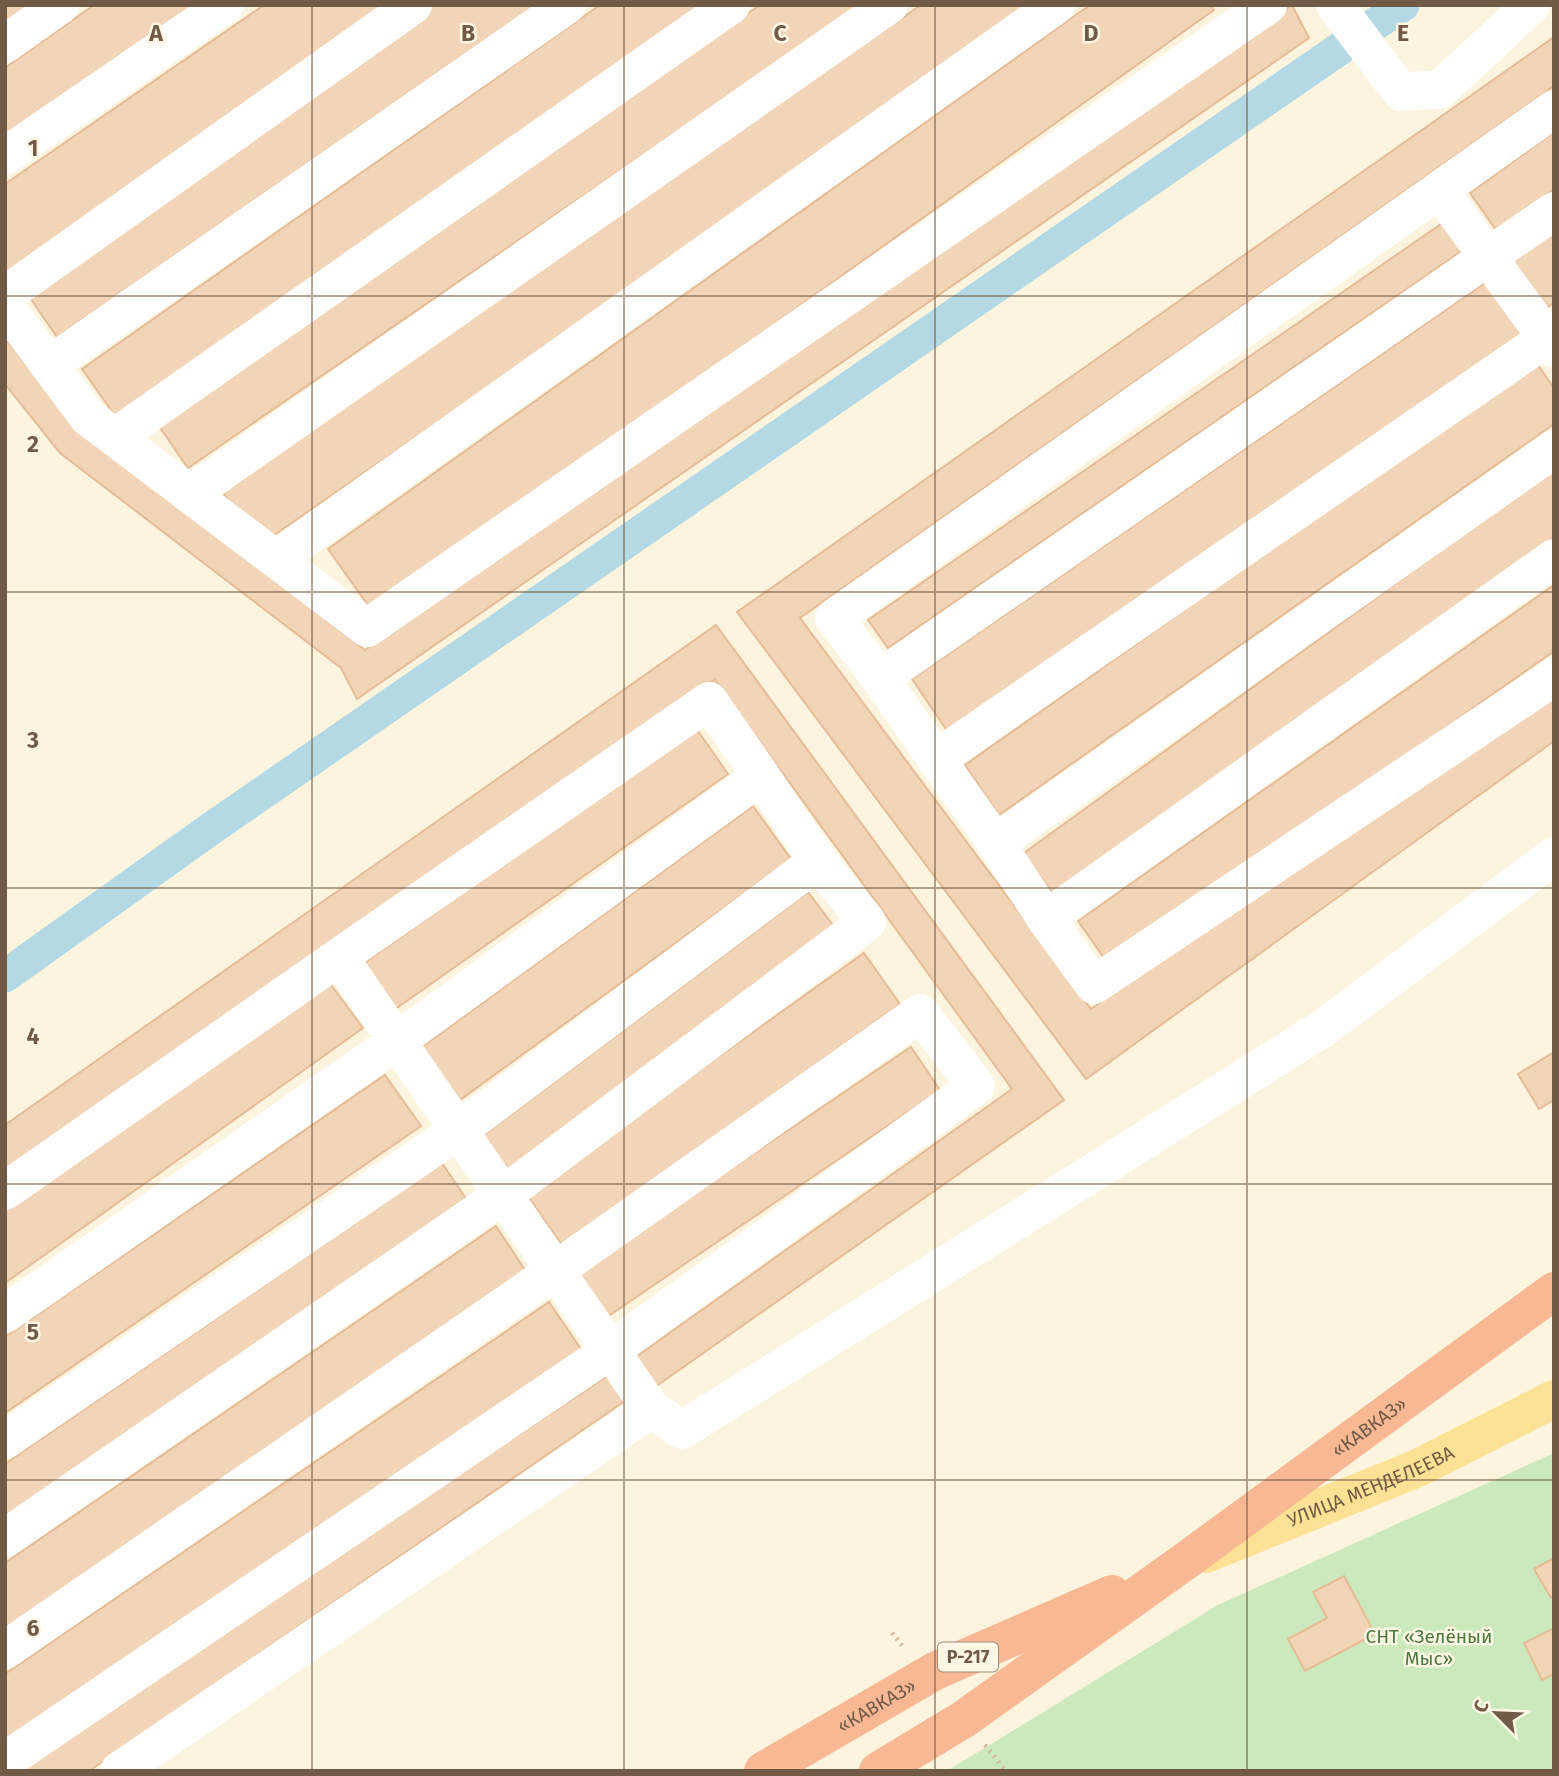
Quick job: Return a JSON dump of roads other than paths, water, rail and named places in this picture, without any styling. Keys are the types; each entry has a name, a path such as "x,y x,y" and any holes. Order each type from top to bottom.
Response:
{"highway":[{"name":"«КАВКАЗ»","path":"878,1771 964,1719 1554,1291"},
{"name":"«КАВКАЗ»","path":"763,1771 935,1671 1184,1562"}],"main road":[{"name":"УЛИЦА МЕНДЕЛЕЕВА","path":"1184,1562 1418,1468 1554,1399"}],"street":[{"path":"5,44 60,5"},
{"path":"5,156 225,5"},
{"path":"5,295 413,5"},
{"path":"49,365 566,5"},
{"path":"115,438 731,5"},
{"path":"190,495 889,5"},
{"path":"276,559 1056,5"},
{"path":"1335,5 1401,92 1441,89 1531,5"},
{"path":"5,306 88,417 367,628 1249,10"},
{"path":"1554,109 834,618 880,678 1094,985 1554,677"},
{"path":"936,759 1551,340 1440,191"},
{"path":"880,678 1554,211"},
{"path":"996,843 1554,449"},
{"path":"1046,919 1554,558"},
{"path":"5,1191 709,701 818,861 867,922 503,1195 5,1538"},
{"path":"5,1314 397,1041 761,776"},
{"path":"339,957 651,1409 682,1430 1322,1029 1554,856"},
{"path":"5,1440 459,1130 818,861"},
{"path":"5,1650 556,1270 920,1013 976,1086 611,1350 5,1760"},
{"path":"119,1771 651,1409"}],"waterway":[{"path":"5,976 209,830 1403,5"}],"park label":[{"name":"СНТ «Зелёный Мыс»","path":"1429,1647"}]}
